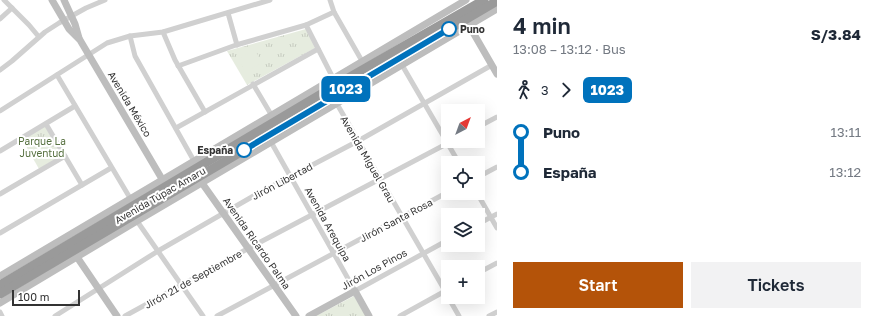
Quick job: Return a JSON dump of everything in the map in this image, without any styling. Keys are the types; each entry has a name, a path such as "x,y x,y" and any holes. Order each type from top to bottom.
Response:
{"highway":[{"name":"Avenida Túpac Amaru","path":"0,285 348,78 465,20 484,0"},
{"name":"Avenida Túpac Amaru","path":"0,294 497,1"},
{"path":"292,104 343,78 348,78"}],"main road":[{"name":"Avenida México","path":"52,0 69,29 80,40"},
{"name":"Avenida México","path":"64,0 72,16 80,40 162,179"},
{"name":"Avenida Túpac Amaru","path":"0,276 466,0"},
{"name":"Avenida Túpac Amaru","path":"0,303 137,220 402,65 465,20 497,9"},
{"path":"465,20 497,74"},
{"name":"Avenida Ricardo Palma","path":"202,183 275,284 296,316"},
{"path":"77,257 117,316"},
{"name":"Jirón Los Pinos","path":"309,316 355,291"},
{"name":"Avenida Arequipa","path":"355,291 369,316"}],"street":[{"path":"4,0 39,37"},
{"path":"0,70 39,37 63,20 106,0"},
{"path":"1,108 57,75 106,43 130,36 163,32 270,0"},
{"path":"330,0 334,12 362,61"},
{"path":"0,19 12,8"},
{"path":"178,66 237,45 306,25 334,12"},
{"path":"228,13 237,45"},
{"path":"306,25 334,78"},
{"path":"163,32 178,66 204,112"},
{"path":"130,36 135,56 194,161"},
{"path":"176,128 318,49"},
{"path":"402,65 441,128"},
{"name":"Jirón Libertad","path":"55,316 158,251 224,213 425,104 492,65"},
{"path":"57,75 130,198"},
{"path":"253,84 272,116"},
{"name":"Avenida Miguel Grau","path":"337,104 423,254 441,282"},
{"path":"0,151 75,106"},
{"path":"485,123 497,117"},
{"path":"46,124 82,185"},
{"name":"Avenida Arequipa","path":"271,142 355,291"},
{"name":"Jirón 21 de Septiembre","path":"125,316 249,248 441,147"},
{"path":"0,194 65,156"},
{"path":"485,173 497,167"},
{"path":"0,233 111,168"},
{"name":"Jirón Santa Rosa","path":"217,316 441,196"},
{"path":"481,200 497,228"},
{"path":"485,220 497,214"},
{"path":"137,220 203,316"},
{"name":"Jirón Los Pinos","path":"355,291 441,244"},
{"path":"485,269 497,263"},
{"path":"400,316 441,293"},
{"name":"Avenida Miguel Grau","path":"452,304 459,316"},
{"path":"0,312 2,316"},
{"path":"489,316 497,312"}],"green space":[{"path":"306,29 315,48 247,85 227,51"},
{"path":"255,50 262,63 245,72 238,59"},
{"name":"Parque La Juventud","path":"45,126 62,155 39,169 22,139"},
{"path":"354,296 366,316 316,316"}],"bus line":[{"name":"1023","path":"244,150 449,29"}],"place":[{"name":"Puno","path":"449,29"},
{"name":"España","path":"244,150"}]}
